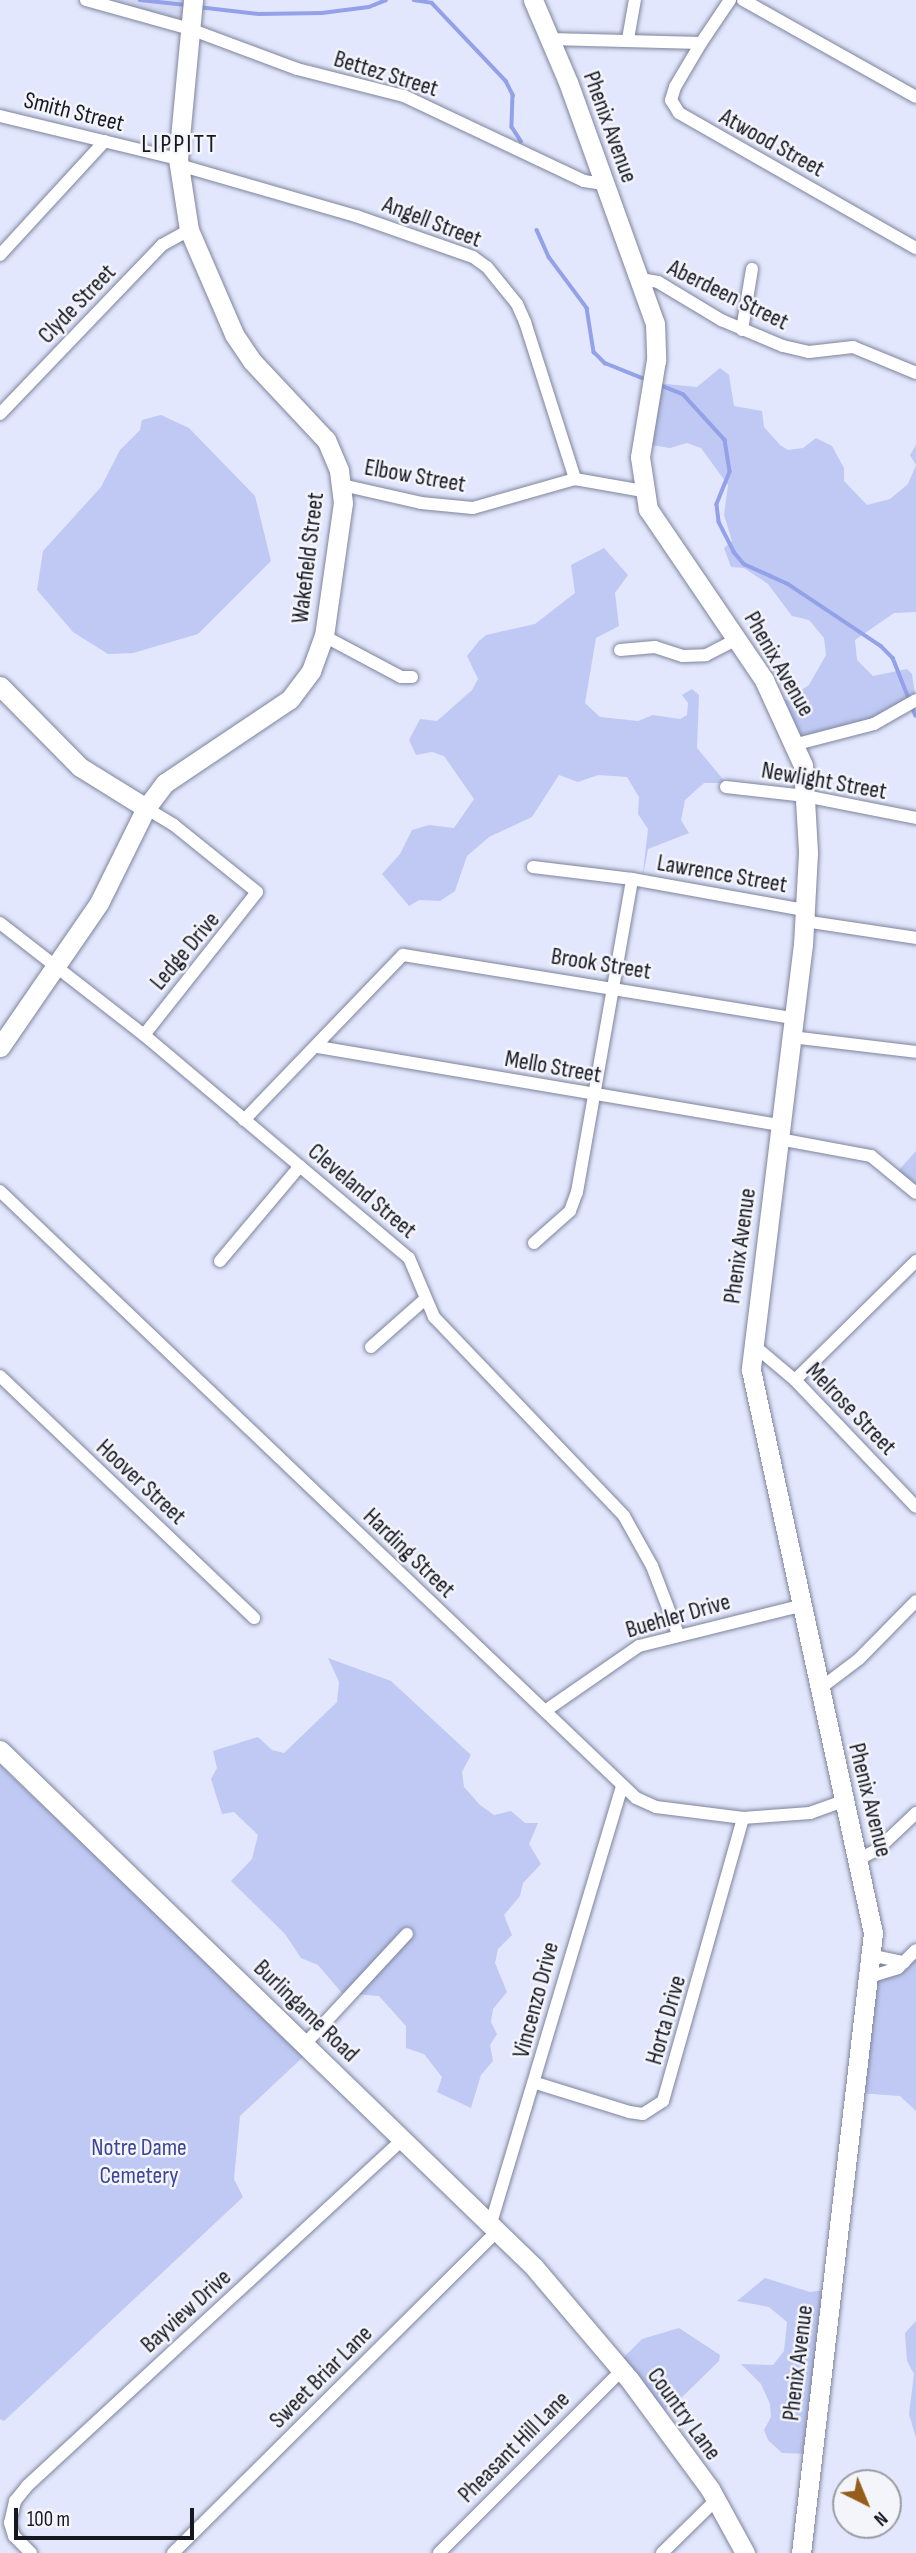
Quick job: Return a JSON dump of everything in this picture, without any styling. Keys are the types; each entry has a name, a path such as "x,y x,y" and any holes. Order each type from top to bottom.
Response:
{"main road":[{"name":"Wakefield Street","path":"0,1047 99,903 146,808 182,768 290,699 311,671 324,636 342,485 326,440 234,334 189,230 179,162 193,0"},
{"name":"Phenix Avenue","path":"533,0 550,39 655,323 656,344 640,457 643,491 648,509 738,639 797,744 805,796 804,915 780,1132 751,1343 758,1420 843,1801 871,1913 869,1976 801,2553"},
{"path":"0,686 80,767 146,808"},
{"name":"Burlingame Road","path":"0,1750 495,2227 572,2312"},
{"name":"Country Lane","path":"572,2312 621,2371 716,2500 745,2553"}],"street":[{"name":"Bettez Street","path":"86,0 190,29 297,69 426,104 584,181 604,184"},
{"path":"628,39 635,0"},
{"name":"Atwood Street","path":"730,0 675,87 671,100 679,113 916,248"},
{"path":"743,0 916,97"},
{"path":"550,39 701,43"},
{"name":"Smith Street","path":"0,116 179,162"},
{"path":"0,255 105,141"},
{"name":"Angell Street","path":"179,162 356,216 473,257 487,267 521,313 575,479"},
{"name":"Clyde Street","path":"0,414 162,245 189,230"},
{"path":"742,330 752,269"},
{"name":"Aberdeen Street","path":"640,279 658,282 742,330 809,352 853,347 916,373"},
{"name":"Elbow Street","path":"342,485 421,503 473,508 575,479 643,491"},
{"path":"324,636 401,677 412,677"},
{"path":"620,650 655,647 683,656 706,655 738,639"},
{"path":"797,744 874,724 916,701"},
{"name":"Newlight Street","path":"726,787 805,796 916,818"},
{"name":"Ledge Drive","path":"144,1035 257,892 206,849 146,808"},
{"name":"Lawrence Street","path":"533,867 632,879 916,938"},
{"path":"534,1243 573,1204 610,987 632,879"},
{"name":"Cleveland Street","path":"0,923 144,1035 409,1258 423,1301 624,1516 652,1566 678,1634"},
{"name":"Brook Street","path":"318,1047 386,968 403,955 610,987 916,1052"},
{"path":"244,1120 318,1047"},
{"name":"Mello Street","path":"318,1047 593,1095 780,1132 871,1156 916,1193"},
{"path":"219,1261 300,1166"},
{"name":"Harding Street","path":"0,1191 622,1787 656,1807 743,1818 810,1813 843,1801"},
{"path":"795,1380 916,1261"},
{"path":"371,1347 423,1301"},
{"name":"Melrose Street","path":"751,1343 795,1380 916,1507"},
{"name":"Hoover Street","path":"0,1376 254,1618"},
{"path":"818,1690 859,1659 916,1601"},
{"name":"Buehler Drive","path":"545,1711 625,1651 678,1634 799,1606"},
{"name":"Vincenzo Drive","path":"495,2227 622,1787"},
{"path":"859,1859 871,1855 916,1813"},
{"name":"Horta Drive","path":"536,2083 643,2114 663,2101 743,1818"},
{"path":"305,2044 407,1934"},
{"path":"869,1976 889,1973 916,1950"},
{"path":"870,1955 904,1962"},
{"name":"Bayview Drive","path":"31,2553 14,2536 10,2522 15,2501 26,2486 403,2139"},
{"name":"Sweet Briar Lane","path":"173,2553 495,2227"},
{"name":"Pheasant Hill Lane","path":"439,2553 621,2371"},
{"path":"662,2553 716,2500"}],"shaded area":[{"path":"84,0 193,0 190,28"}],"green space":[{"path":"720,368 729,375 734,406 762,411 764,427 780,445 788,450 803,448 816,438 832,446 844,468 844,481 867,505 890,499 908,484 916,465 916,612 894,613 855,640 857,660 873,676 907,669 912,674 916,702 912,706 800,744 778,705 809,685 826,655 824,638 809,620 792,616 768,584 744,568 731,567 724,548 732,541 724,515 728,485 701,448 687,443 670,448 645,444 655,383 697,387"},
{"path":"161,415 189,428 255,496 271,561 198,634 133,653 108,654 73,632 37,590 43,551 101,487 120,450 140,430 142,420"},
{"path":"916,445 916,465 910,455"},
{"path":"604,548 628,575 615,593 619,626 596,638 585,703 600,717 638,721 653,715 680,719 687,715 688,703 682,695 692,689 699,695 697,748 726,783 704,783 685,800 681,820 689,833 648,849 642,880 648,829 638,814 639,797 627,777 598,775 578,782 559,775 532,817 489,837 467,856 455,891 440,901 419,900 409,906 382,874 400,854 412,830 429,825 454,828 474,799 444,756 432,752 416,755 409,740 420,719 437,721 472,690 478,679 467,656 479,641 486,635 535,624 575,593 571,565"},
{"path":"916,1151 916,1195 897,1172"},
{"path":"328,1658 391,1681 471,1755 462,1772 464,1787 480,1805 494,1815 511,1811 525,1823 538,1823 529,1844 541,1864 523,1883 520,1896 504,1915 512,1935 498,1949 495,1963 507,1992 493,2009 491,2022 497,2034 490,2045 493,2061 481,2075 471,2108 437,2092 442,2077 424,2054 406,2048 406,2026 379,1996 342,1993 318,1965 301,1958 285,1934 231,1881 252,1859 258,1835 234,1812 222,1814 211,1779 217,1768 213,1751 258,1737 272,1750 284,1753 337,1702 339,1682"},
{"name":"Notre Dame Cemetery","path":"0,1765 304,2056 240,2116 234,2179 243,2197 4,2421 0,2419"},
{"path":"916,1947 916,2111 900,2096 858,2093 868,1980"},
{"path":"765,2278 810,2292 832,2289 812,2454 782,2453 768,2440 764,2430 771,2417 770,2404 761,2384 741,2364 773,2365 784,2351 787,2322 769,2307 737,2301"},
{"path":"916,2321 916,2438 909,2414 914,2374 907,2361 905,2333"},
{"path":"679,2328 720,2355 719,2361 674,2405 656,2415 616,2365 642,2339"}],"waterway":[{"path":"140,0 186,5"},
{"path":"198,7 259,14 322,13 369,7 386,0"},
{"path":"414,0 432,3 506,81 513,95 512,127 521,141"},
{"path":"537,230 549,257 587,308 594,352 605,363 642,378"},
{"path":"662,386 683,394 725,440 730,472 717,505 719,522 734,552 744,564 788,584 881,646 893,658 916,716"}],"district":[{"name":"LIPPITT","path":"180,145"}]}
